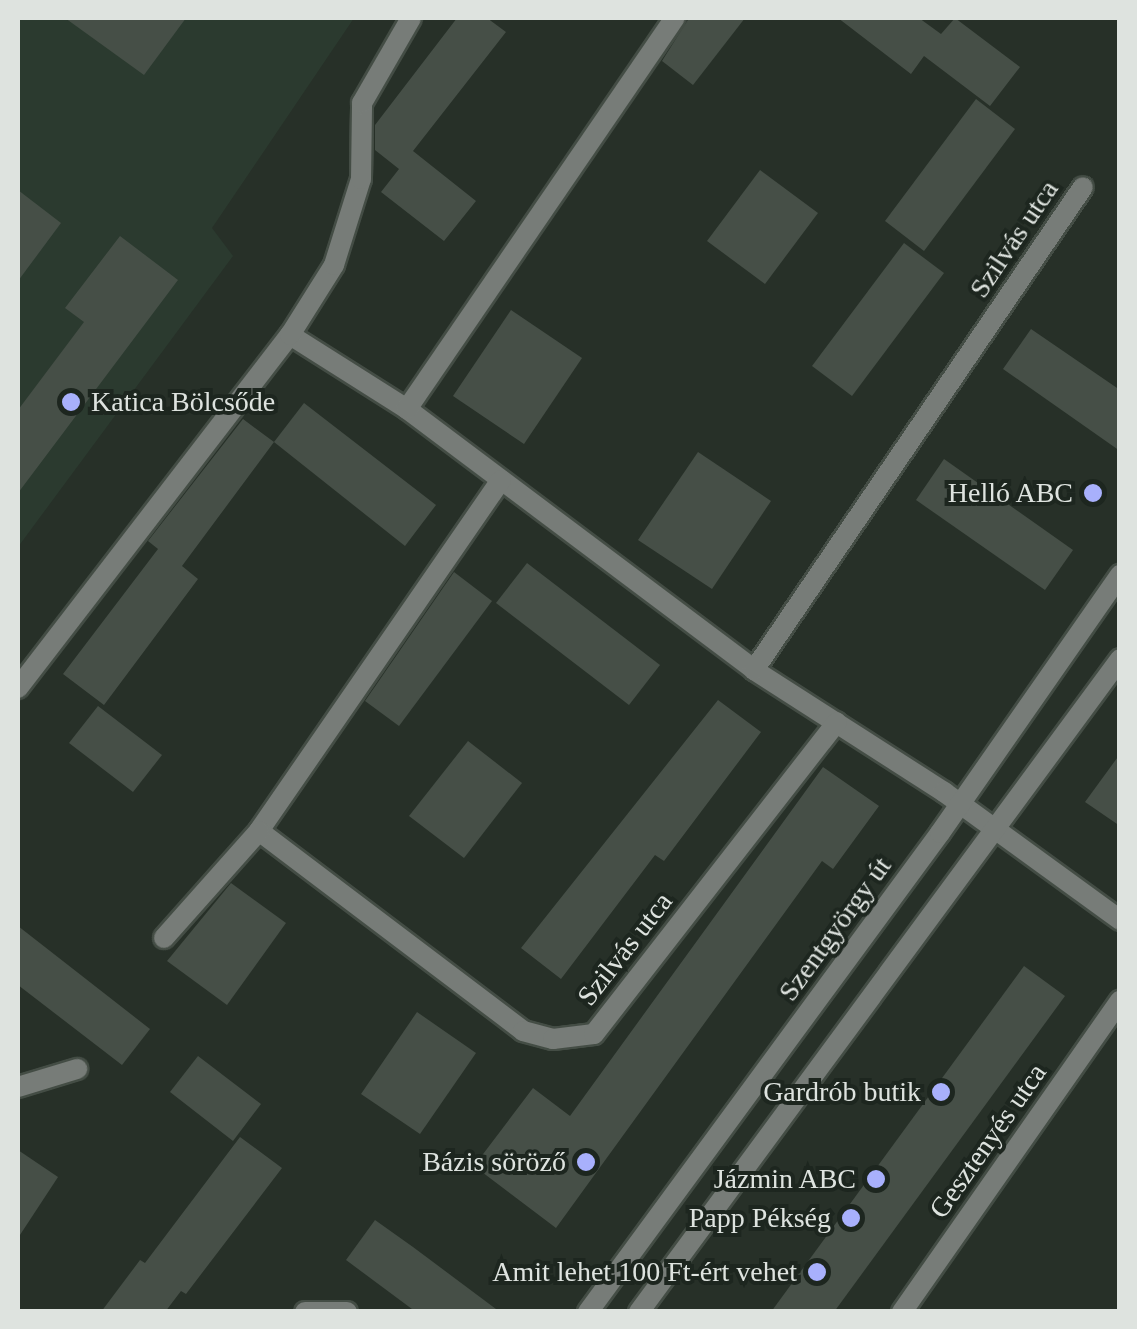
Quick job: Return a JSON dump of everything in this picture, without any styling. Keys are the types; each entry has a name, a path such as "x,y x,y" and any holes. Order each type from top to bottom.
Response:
{"street":[{"path":"18,688 290,335 334,265 361,179 362,104 411,18"},
{"path":"407,408 675,18"},
{"name":"Szilvás utca","path":"754,670 1083,187"},
{"path":"290,335 407,408 754,670 999,830 1120,920"},
{"path":"164,938 258,831 501,480"},
{"name":"Szentgyörgy út","path":"588,1312 1120,575"},
{"path":"639,1312 999,830 1120,659"},
{"name":"Szilvás utca","path":"258,831 523,1031 554,1039 594,1034 837,722"},
{"name":"Gesztenyés utca","path":"902,1312 1120,1001"},
{"path":"18,1087 77,1069"},
{"path":"305,1312 347,1312"}],"shaded area":[{"path":"18,18 354,18 212,228 233,256 18,547"}],"building":[{"path":"65,18 186,18 144,75"},
{"path":"457,18 487,18 506,32 413,151 476,201 444,241 381,192 399,169 375,150 375,125"},
{"path":"689,18 745,18 693,85 662,61"},
{"path":"838,18 919,18 941,34 955,18 1020,67 990,106 924,56 911,74"},
{"path":"976,99 1015,129 924,251 885,221"},
{"path":"760,170 818,213 765,284 707,241"},
{"path":"18,190 61,223 18,281"},
{"name":"Katica Bölcsőde","path":"120,236 178,280 18,493 18,410 84,322 65,308"},
{"path":"904,243 944,273 852,396 812,366"},
{"path":"511,310 582,358 524,444 453,396"},
{"path":"1031,329 1120,390 1120,451 1003,369"},
{"path":"304,403 436,505 405,546 274,442"},
{"path":"243,419 274,442 182,566 198,579 104,705 63,674 158,549 148,541"},
{"path":"698,452 771,501 712,589 638,540"},
{"path":"944,459 1073,550 1045,590 916,500"},
{"path":"527,563 660,665 629,705 496,603"},
{"path":"454,572 492,601 399,726 365,701"},
{"path":"718,700 761,732 664,861 655,855 561,979 521,948"},
{"path":"98,706 162,755 133,792 69,743"},
{"path":"468,741 522,783 464,858 409,816"},
{"path":"1120,754 1120,826 1085,802"},
{"path":"823,767 879,806 833,869 822,861 556,1228 474,1166 533,1088 570,1116"},
{"path":"231,883 286,923 227,1005 167,961"},
{"path":"18,926 150,1029 122,1065 18,985"},
{"path":"1024,966 1065,996 834,1312 771,1312"},
{"path":"417,1012 476,1053 420,1134 361,1094"},
{"path":"198,1056 261,1104 233,1141 170,1092"},
{"path":"240,1137 282,1168 186,1294 181,1291 165,1312 101,1312 140,1260 145,1263"},
{"path":"18,1150 58,1177 18,1238"},
{"path":"375,1220 500,1312 416,1312 346,1260"}],"place":[{"name":"Katica Bölcsőde","path":"71,402"},
{"name":"Helló ABC","path":"1093,493"},
{"name":"Gardrób butik","path":"941,1092"},
{"name":"Bázis söröző","path":"586,1162"},
{"name":"Jázmin ABC","path":"876,1179"},
{"name":"Papp Pékség","path":"851,1218"},
{"name":"Amit lehet 100 Ft-ért vehet","path":"817,1272"}]}
